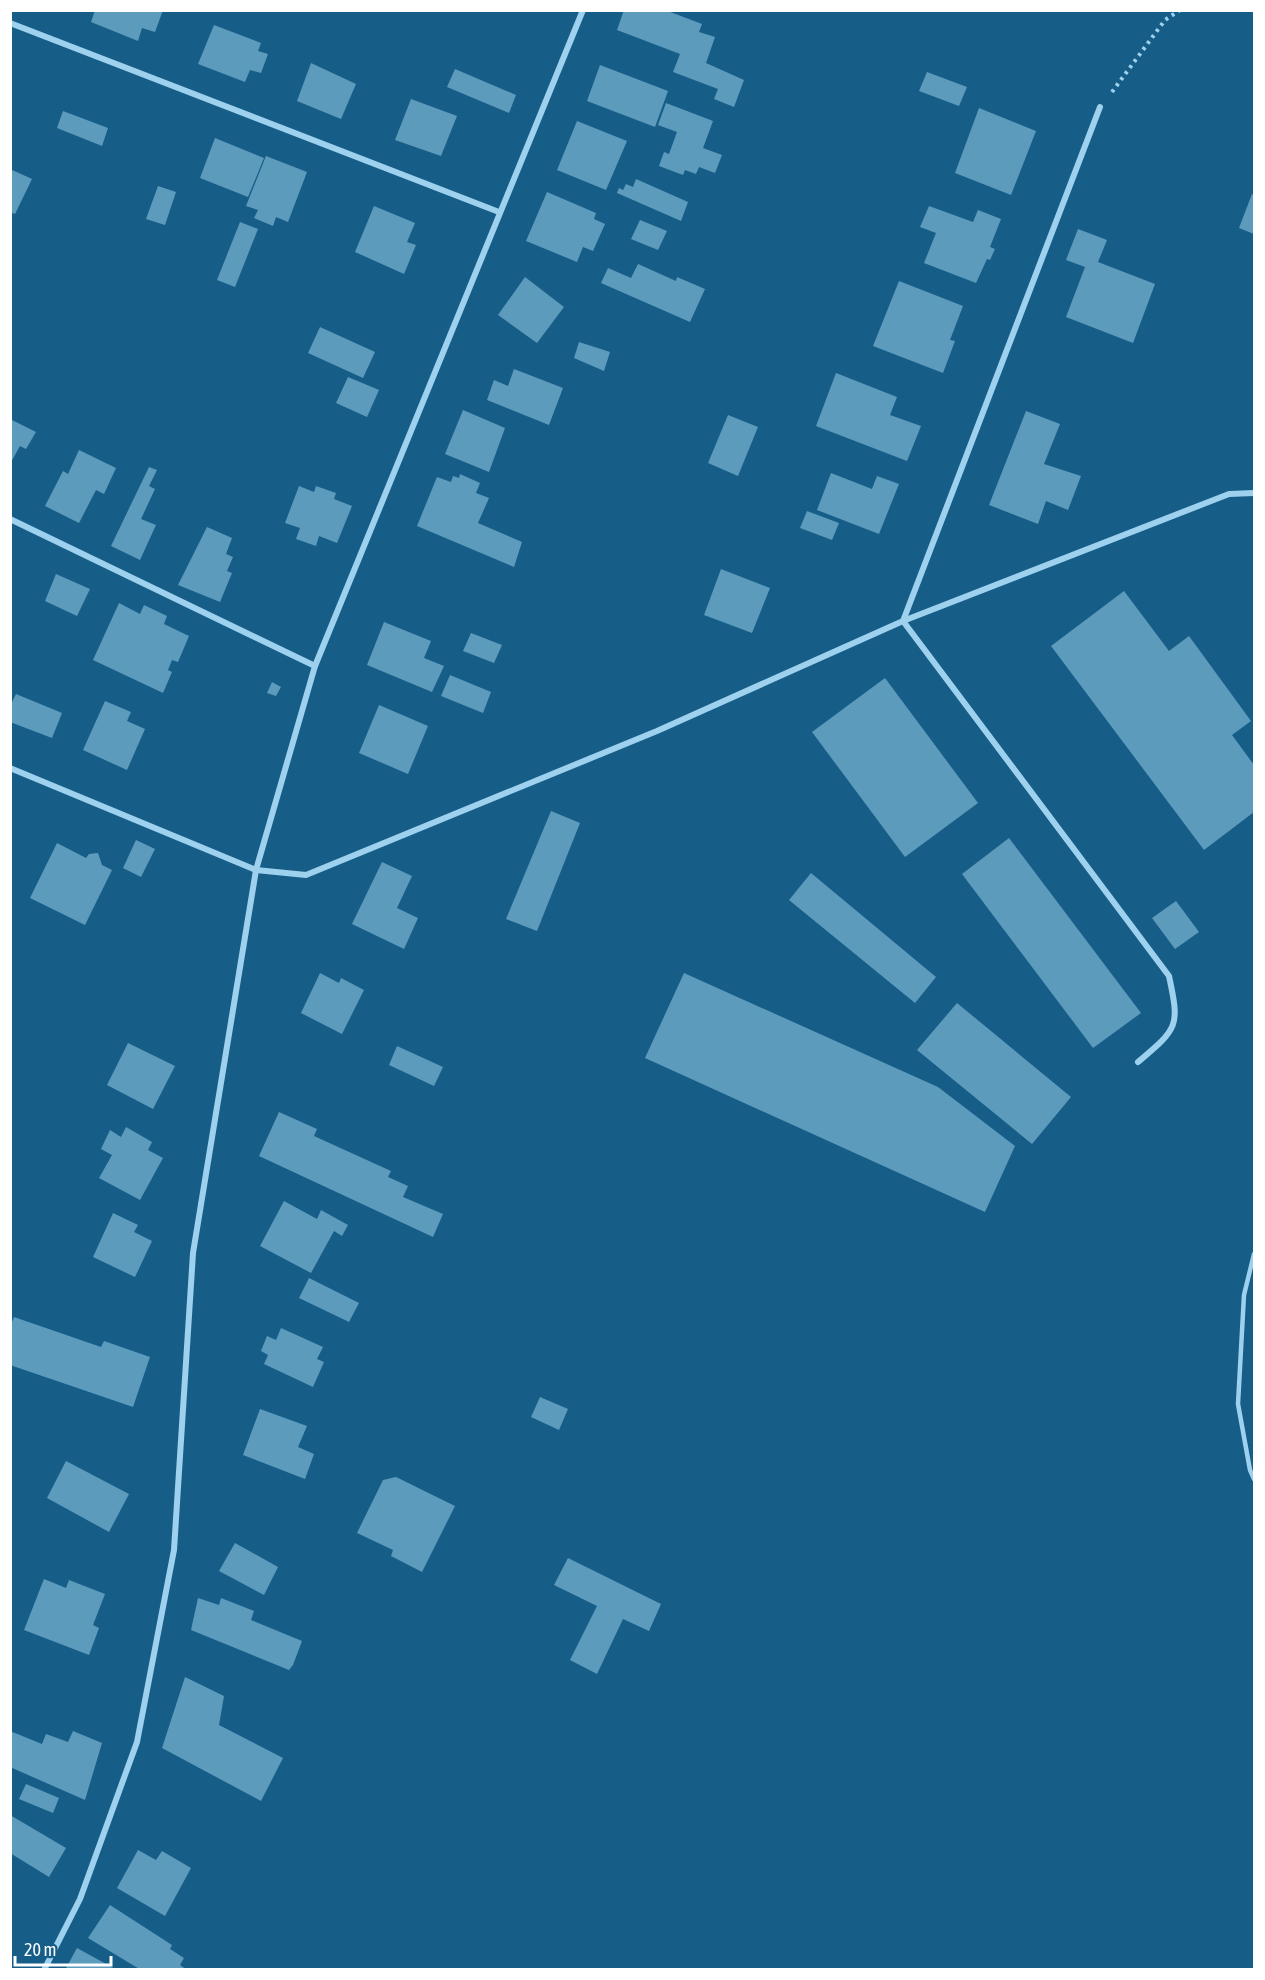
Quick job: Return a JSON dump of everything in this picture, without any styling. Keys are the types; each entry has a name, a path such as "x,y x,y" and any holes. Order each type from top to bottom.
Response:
{"street":[{"path":"44,1970 80,1899 137,1742 172,1562 193,1252 256,870 315,666 583,10"},
{"path":"10,23 499,212"},
{"path":"903,621 1100,106"},
{"path":"10,768 256,870 306,875 657,731 903,621 1228,494 1254,493"},
{"path":"10,519 315,666"},
{"path":"903,621 1169,976 1177,1013 1168,1037 1138,1062"}],"lane":[{"path":"1254,1254 1244,1295 1238,1404 1250,1470 1254,1479"}],"path":[{"path":"1100,106 1165,20 1180,10"}],"building":[{"path":"95,10 163,10 155,32 142,28 138,41 91,22"},
{"path":"624,10 665,10 702,24 699,32 715,37 706,63 744,80 734,107 714,99 718,89 673,72 680,54 617,30"},
{"path":"214,25 261,43 258,51 268,54 261,73 250,70 245,82 198,64"},
{"path":"311,63 356,84 341,119 297,101"},
{"path":"600,65 668,91 655,127 587,101"},
{"path":"455,69 516,95 509,113 447,87"},
{"path":"927,72 967,87 959,106 919,91"},
{"path":"411,99 457,116 441,156 395,140"},
{"path":"666,103 713,121 703,148 722,155 715,173 699,167 696,174 685,170 683,175 659,166 664,152 669,154 677,132 658,125"},
{"path":"979,108 1036,131 1011,195 955,173"},
{"path":"63,111 108,128 102,146 57,128"},
{"path":"577,121 627,141 606,190 557,170"},
{"path":"215,138 264,158 248,197 200,178"},
{"path":"266,156 307,172 288,222 276,217 273,226 254,218 258,210 246,206"},
{"path":"10,169 32,179 15,214 10,212"},
{"path":"636,179 688,202 681,221 617,193 619,188 623,190 626,184 633,187"},
{"path":"158,186 176,192 165,225 146,219"},
{"path":"547,192 596,213 594,219 605,224 593,251 583,247 577,262 526,241"},
{"path":"1252,194 1254,195 1254,234 1239,228"},
{"path":"374,206 415,223 407,242 416,245 404,274 355,252"},
{"path":"929,206 973,222 978,210 1001,219 990,247 995,249 990,260 987,259 976,283 924,263 936,233 920,227"},
{"path":"640,220 667,231 658,250 631,239"},
{"path":"240,222 258,229 235,287 217,280"},
{"path":"1078,229 1107,240 1098,262 1155,284 1133,343 1066,317 1085,267 1066,260"},
{"path":"638,264 676,281 677,277 705,289 690,322 601,283 608,268 631,278"},
{"path":"525,277 564,307 537,343 498,315"},
{"path":"899,281 963,306 950,340 955,341 943,373 873,346"},
{"path":"320,327 375,352 363,378 308,353"},
{"path":"579,342 610,352 604,371 574,358"},
{"path":"514,369 563,388 549,425 487,400 494,380 508,386"},
{"path":"836,373 897,397 890,415 921,426 907,461 816,426"},
{"path":"348,377 379,390 367,417 336,403"},
{"path":"463,410 505,428 489,472 445,454"},
{"path":"1026,411 1060,424 1044,464 1081,476 1068,510 1046,501 1038,524 989,505"},
{"path":"728,415 758,427 738,476 708,463"},
{"path":"10,419 36,432 26,449 20,446 10,464"},
{"path":"79,450 116,468 104,494 96,490 79,523 45,506 63,471 68,474"},
{"path":"149,467 157,470 149,486 155,489 141,519 156,525 140,560 111,546"},
{"path":"831,473 872,489 877,476 899,484 879,534 817,510"},
{"path":"460,474 480,483 476,493 489,498 478,523 522,542 514,567 417,526 437,477 451,482 453,476 459,478"},
{"path":"299,486 314,492 316,486 336,493 334,499 352,506 337,543 319,536 316,546 296,539 300,528 285,523"},
{"path":"807,511 839,523 832,540 800,528"},
{"path":"207,527 232,538 226,554 233,557 227,571 232,573 220,602 178,585"},
{"path":"721,569 770,588 752,633 704,615"},
{"path":"56,574 90,589 77,616 45,601"},
{"path":"1124,591 1169,651 1189,636 1251,721 1232,735 1254,765 1254,812 1204,850 1051,646"},
{"path":"119,603 140,614 144,605 167,616 164,624 189,636 178,662 172,660 168,670 172,672 163,693 93,660"},
{"path":"384,622 431,641 424,658 444,666 432,692 367,665"},
{"path":"471,633 502,645 494,663 463,651"},
{"path":"450,675 491,692 483,713 441,696"},
{"path":"885,678 978,803 905,857 812,732"},
{"path":"272,682 281,687 276,696 267,693"},
{"path":"16,694 62,713 52,738 10,722 10,706"},
{"path":"105,701 131,712 127,721 145,729 127,770 83,750"},
{"path":"379,705 428,726 408,774 359,753"},
{"path":"551,811 580,823 537,931 506,919"},
{"path":"1009,838 1141,1013 1093,1048 962,874"},
{"path":"136,840 155,849 141,877 123,868"},
{"path":"57,843 86,858 89,854 98,853 102,865 112,870 85,925 30,898"},
{"path":"382,862 412,876 397,908 418,918 404,949 352,924"},
{"path":"811,873 936,977 915,1003 789,900"},
{"path":"1176,901 1199,932 1175,949 1152,918"},
{"path":"320,973 339,983 341,978 364,990 342,1034 301,1013"},
{"path":"684,973 938,1087 1015,1146 985,1212 645,1058"},
{"path":"957,1003 1071,1097 1032,1144 917,1050"},
{"path":"128,1043 175,1066 153,1109 107,1085"},
{"path":"397,1046 443,1067 434,1086 389,1065"},
{"path":"279,1112 317,1129 314,1136 391,1171 388,1177 408,1186 403,1197 443,1214 433,1237 259,1156"},
{"path":"126,1127 152,1142 148,1150 163,1158 140,1200 99,1178 112,1155 101,1149 110,1130 121,1137"},
{"path":"284,1201 317,1219 321,1210 348,1225 342,1236 334,1231 311,1273 260,1246"},
{"path":"113,1213 138,1225 134,1232 152,1241 135,1277 93,1257"},
{"path":"309,1278 359,1303 349,1322 299,1298"},
{"path":"14,1317 101,1347 104,1341 150,1357 133,1407 10,1365 10,1327"},
{"path":"281,1328 323,1347 317,1359 324,1362 313,1387 264,1364 268,1355 261,1351 267,1336 276,1340"},
{"path":"540,1397 568,1409 559,1430 531,1417"},
{"path":"260,1409 307,1426 298,1447 314,1454 305,1479 243,1455"},
{"path":"66,1461 129,1494 109,1532 47,1498"},
{"path":"396,1477 455,1506 422,1572 391,1556 393,1550 357,1533 383,1480"},
{"path":"235,1543 278,1567 264,1595 219,1571"},
{"path":"568,1558 661,1604 649,1631 623,1619 597,1674 570,1660 597,1606 554,1585"},
{"path":"44,1579 66,1588 69,1580 105,1594 93,1625 99,1628 89,1655 24,1630"},
{"path":"198,1598 219,1605 221,1598 254,1611 251,1620 302,1641 293,1665 289,1670 191,1630"},
{"path":"185,1677 224,1696 219,1725 283,1758 261,1801 162,1748"},
{"path":"10,1731 42,1744 46,1734 68,1742 73,1731 102,1743 85,1800 10,1767"},
{"path":"26,1784 59,1798 53,1813 19,1799"},
{"path":"10,1815 66,1848 49,1877 10,1853"},
{"path":"138,1850 156,1860 162,1851 191,1868 165,1916 117,1888"},
{"path":"110,1905 172,1945 170,1949 184,1958 180,1965 187,1970 141,1970 88,1938"},
{"path":"77,1948 117,1970 65,1970"}]}
